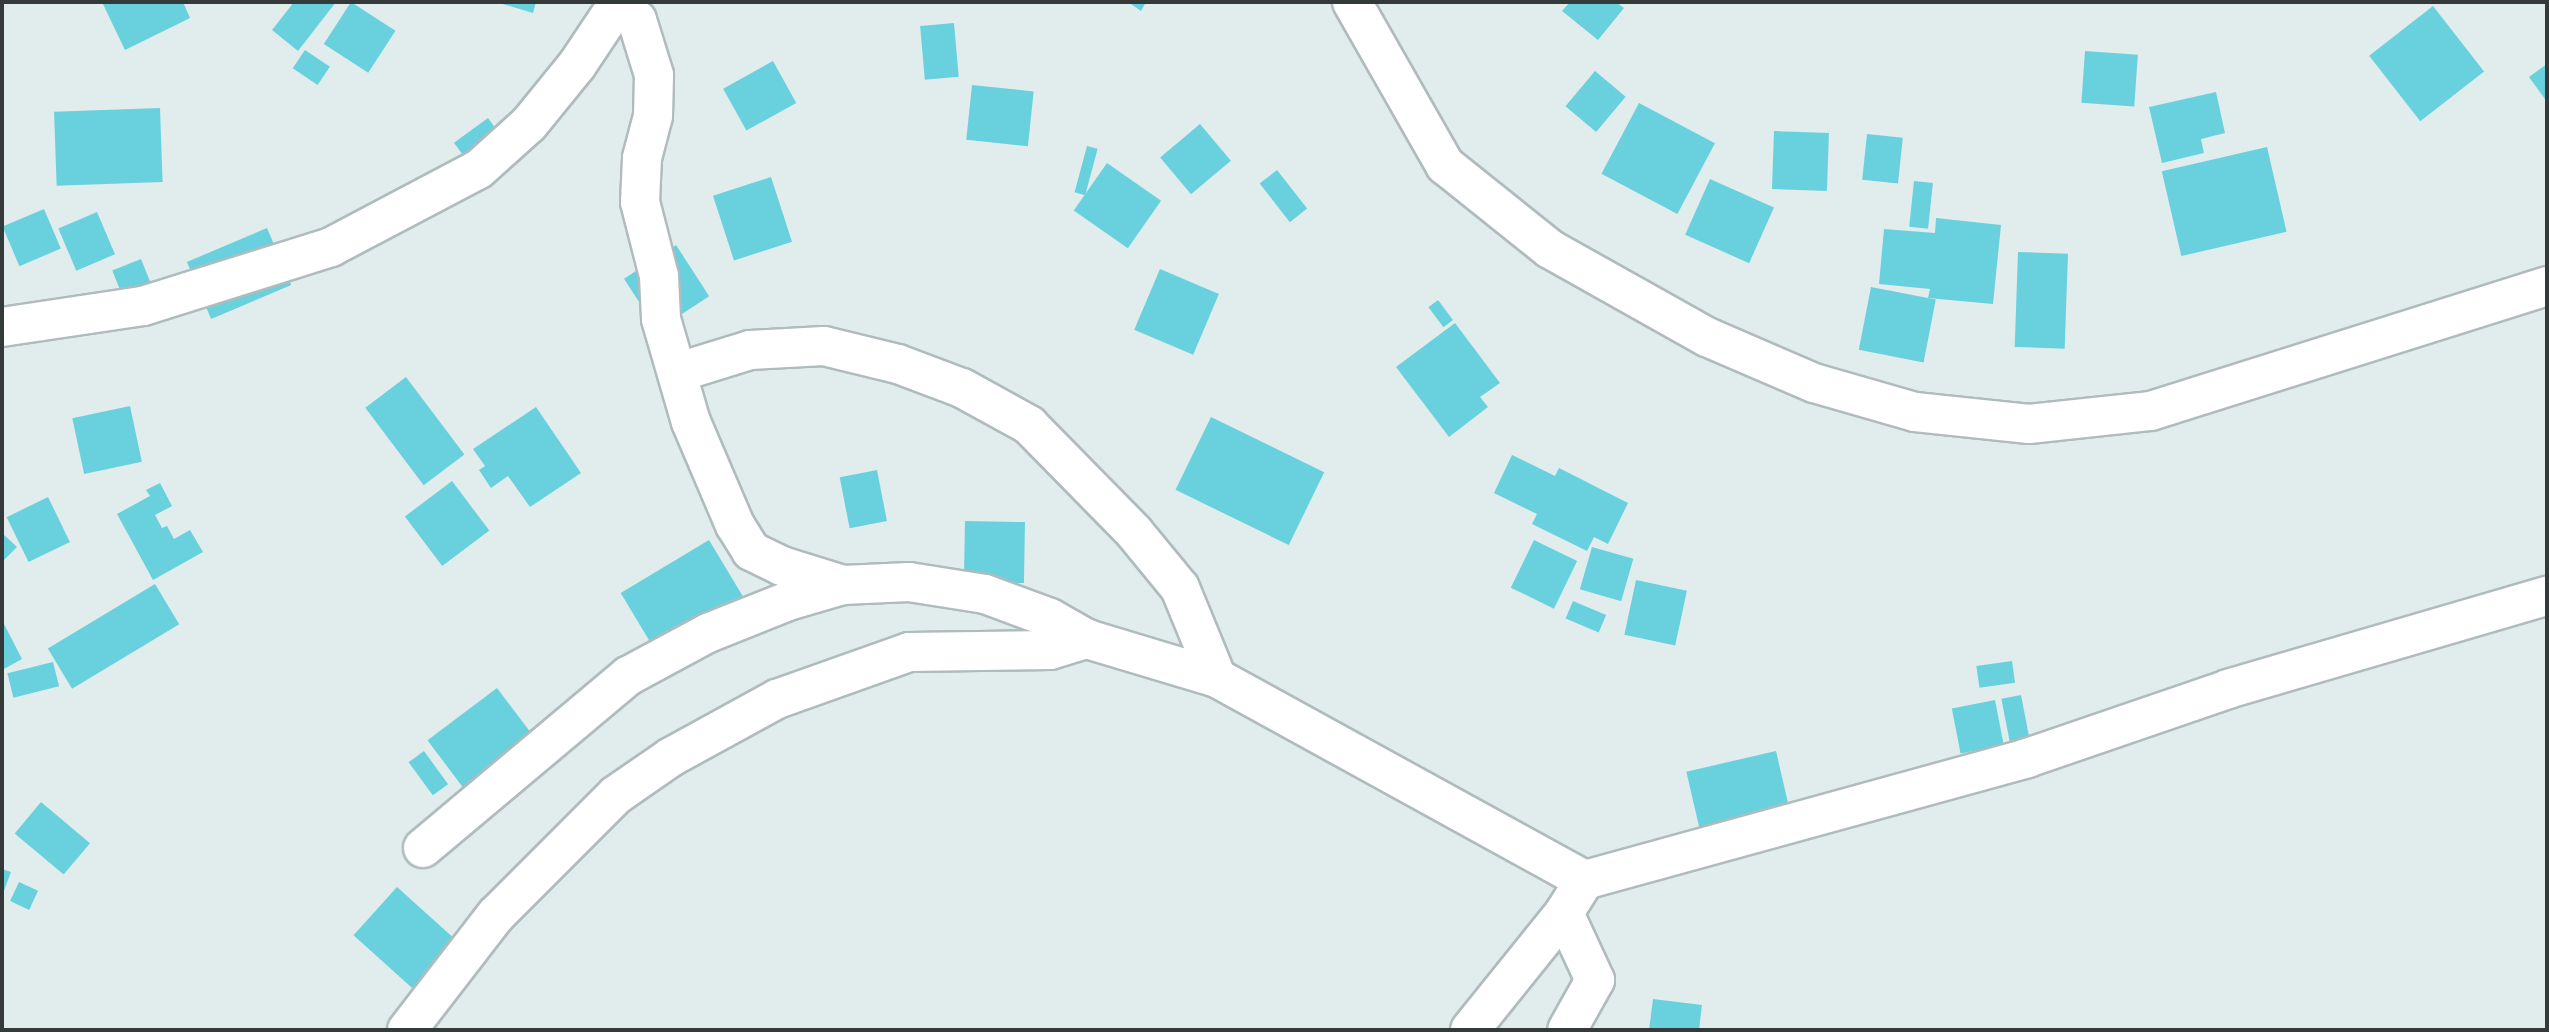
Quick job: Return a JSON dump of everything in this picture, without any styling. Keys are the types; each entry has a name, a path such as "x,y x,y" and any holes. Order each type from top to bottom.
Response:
{"street":[{"path":"1352,2 1445,165 1550,249 1707,337 1814,383 1916,412 2029,424 2151,411 2547,286"},
{"path":"2,327 143,306 331,247 478,169 529,124 618,3 637,20 654,75 653,116 642,158 640,202 659,276 661,319 680,372 691,422 735,525 751,551 782,566 843,585"},
{"path":"680,372 750,350 824,346 898,364 962,387 1007,412 1029,425 1134,532 1180,588 1217,678"},
{"path":"423,848 628,676 708,633 788,601 843,585 909,582 985,594 1050,618 1087,639 1217,678 1585,880"},
{"path":"1470,1030 1564,913 1585,880 2027,758 2228,689 2547,596"},
{"path":"407,1030 496,915 616,795 671,757 777,699 909,652 1050,650 1087,639"},
{"path":"1564,913 1595,980 1567,1030"}],"building":[{"path":"102,2 183,2 190,18 125,50"},
{"path":"294,2 336,2 298,51 272,30"},
{"path":"351,2 395,31 368,73 324,44"},
{"path":"496,2 536,2 533,13"},
{"path":"1128,2 1146,2 1141,11"},
{"path":"1570,2 1616,2 1624,8 1598,40 1562,11"},
{"path":"2433,6 2484,71 2420,121 2369,56"},
{"path":"954,23 959,77 925,80 920,26"},
{"path":"305,50 330,67 318,85 293,68"},
{"path":"2085,51 2138,55 2134,107 2081,103"},
{"path":"773,61 796,103 746,131 723,89"},
{"path":"2547,64 2547,102 2529,77"},
{"path":"1595,71 1626,97 1596,132 1565,106"},
{"path":"972,85 1034,91 1028,146 966,140"},
{"path":"2216,92 2225,133 2201,139 2204,153 2162,163 2149,107"},
{"path":"1639,103 1715,143 1677,214 1601,174"},
{"path":"160,108 163,182 57,186 54,112"},
{"path":"488,118 513,153 479,177 454,143"},
{"path":"1200,124 1231,161 1191,194 1160,157"},
{"path":"1774,131 1829,133 1827,191 1772,189"},
{"path":"1867,134 1903,138 1898,184 1862,180"},
{"path":"1087,146 1098,149 1085,195 1075,192"},
{"path":"2267,147 2287,232 2181,256 2162,171"},
{"path":"1107,163 1161,201 1128,248 1074,211"},
{"path":"1277,170 1307,209 1290,222 1260,184"},
{"path":"771,177 792,242 734,261 713,196"},
{"path":"1710,179 1774,207 1749,263 1685,235"},
{"path":"1914,181 1933,183 1928,229 1909,227"},
{"path":"44,209 61,249 19,266 3,227"},
{"path":"97,212 115,254 76,271 58,228"},
{"path":"1936,218 2001,225 1993,304 1928,298 1930,289 1879,284 1884,229 1935,233"},
{"path":"267,228 291,285 211,319 187,262"},
{"path":"676,245 709,296 657,330 624,279"},
{"path":"2018,252 2068,254 2065,349 2015,347"},
{"path":"141,259 163,313 134,324 112,271"},
{"path":"1160,269 1219,294 1193,355 1134,330"},
{"path":"1871,287 1936,300 1924,362 1859,350"},
{"path":"1438,300 1453,320 1443,327 1428,307"},
{"path":"1455,323 1500,383 1480,397 1488,407 1449,437 1396,367"},
{"path":"406,377 464,454 424,485 365,408"},
{"path":"130,406 142,462 84,474 72,418"},
{"path":"536,407 581,473 530,507 508,476 491,488 479,470 485,466 473,449"},
{"path":"1211,417 1324,472 1289,545 1175,490"},
{"path":"1512,455 1555,476 1559,468 1628,503 1608,544 1594,537 1587,551 1532,524 1537,514 1494,493"},
{"path":"877,470 887,521 850,528 840,477"},
{"path":"452,481 489,531 442,566 405,517"},
{"path":"160,483 172,506 155,515 162,528 167,526 174,539 190,530 203,552 153,580 117,514 150,496 146,490"},
{"path":"48,497 70,542 29,562 7,517"},
{"path":"965,521 1025,522 1024,583 964,582"},
{"path":"2,533 17,547 2,562"},
{"path":"709,540 759,624 671,677 621,593"},
{"path":"1534,540 1577,561 1554,609 1511,588"},
{"path":"1592,547 1633,559 1621,601 1580,589"},
{"path":"1636,580 1687,591 1675,646 1624,635"},
{"path":"155,584 179,624 72,689 48,648"},
{"path":"1573,601 1606,615 1599,633 1566,618"},
{"path":"2,620 22,659 2,670"},
{"path":"2012,661 2015,683 1979,688 1976,666"},
{"path":"53,662 59,686 13,698 7,673"},
{"path":"497,688 539,743 469,795 428,740"},
{"path":"2021,695 2030,741 2010,745 2001,699"},
{"path":"1995,700 2004,745 1961,754 1952,708"},
{"path":"424,751 448,784 433,795 409,762"},
{"path":"1776,751 1792,821 1703,842 1686,772"},
{"path":"41,802 90,843 64,875 15,833"},
{"path":"2,869 11,872 2,896"},
{"path":"19,882 38,891 29,910 10,901"},
{"path":"397,887 459,943 415,991 354,935"},
{"path":"1653,999 1702,1005 1699,1030 1649,1030"}]}
